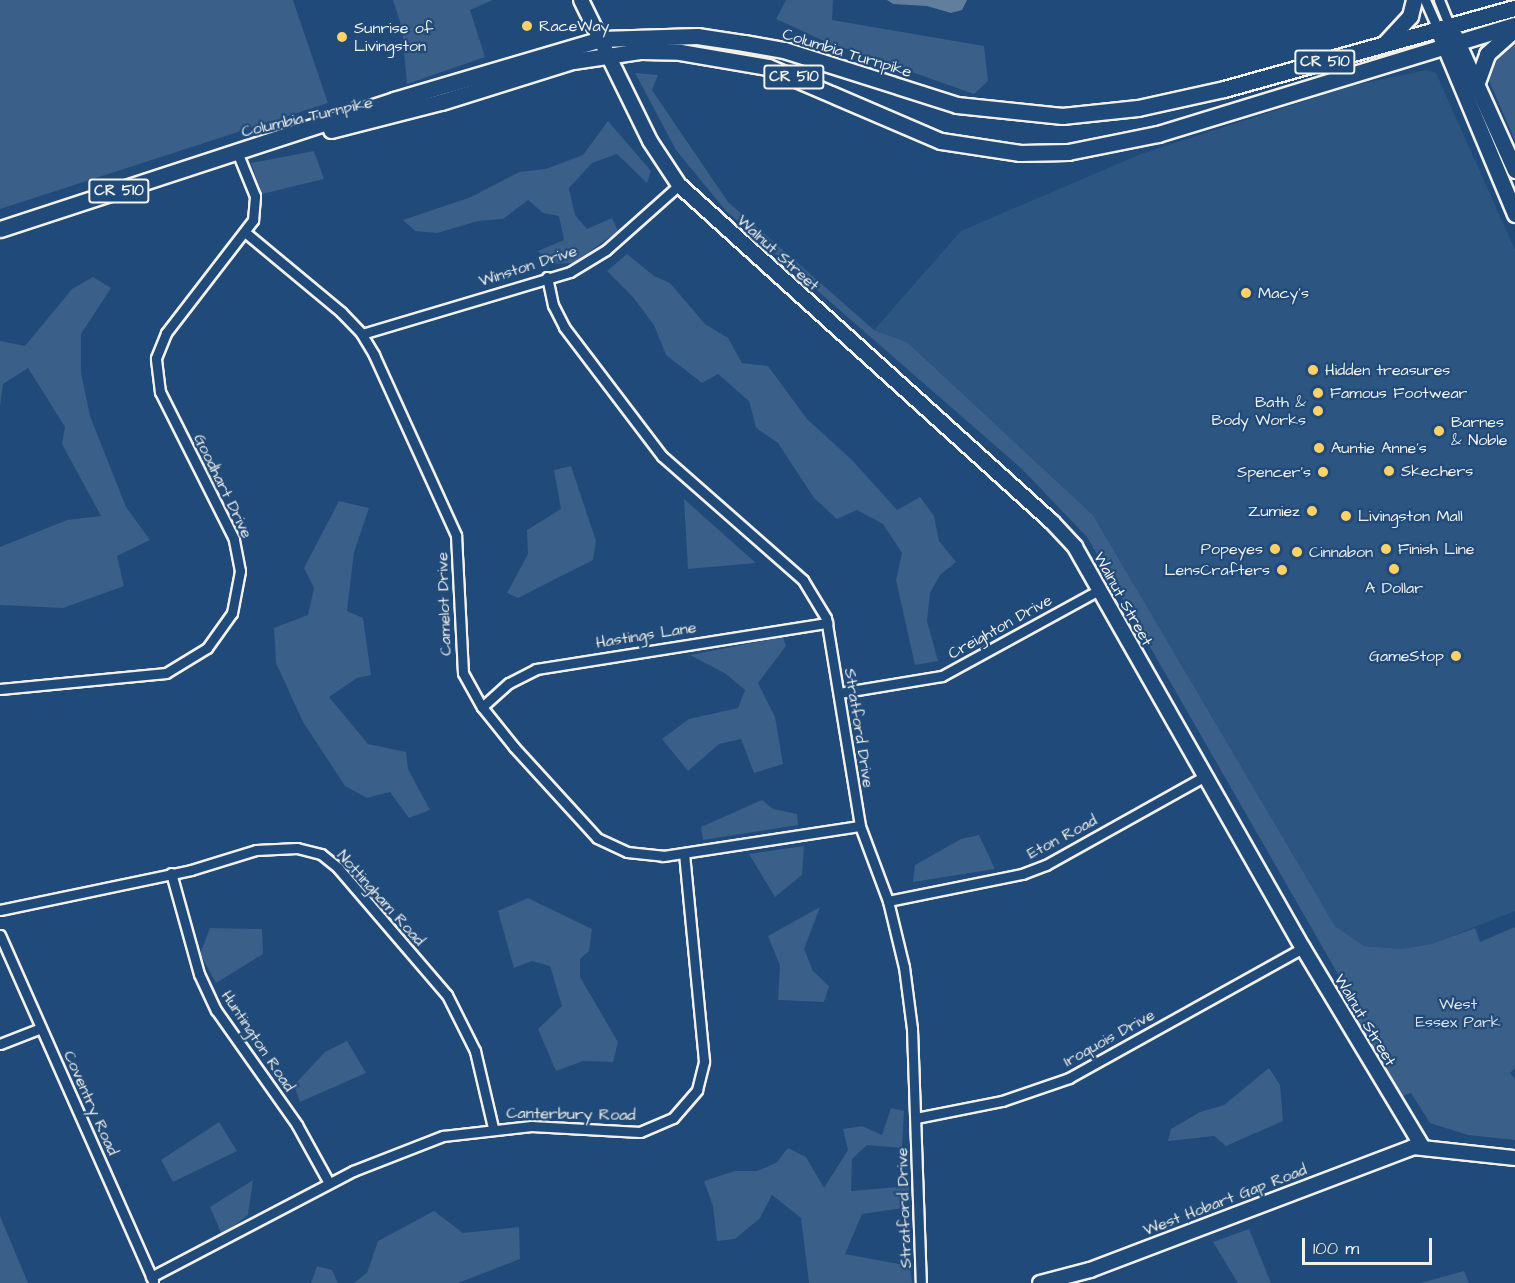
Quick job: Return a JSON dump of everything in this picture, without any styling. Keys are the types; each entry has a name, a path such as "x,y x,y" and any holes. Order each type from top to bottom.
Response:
{"main road":[{"path":"1379,48 1396,35 1410,16 1414,0"},
{"name":"Columbia Turnpike","path":"237,152 500,67 601,39 697,36 744,43 784,50 957,105 1062,116 1138,108 1379,48 1515,8"},
{"name":"Columbia Turnpike","path":"237,152 376,119 573,61 608,54 680,52 768,67 940,141 1020,153 1068,152 1148,136 1515,27"},
{"path":"1476,85 1487,54 1515,27"},
{"path":"1444,29 1456,74 1515,214"},
{"path":"1450,45 1476,85 1515,170"},
{"path":"1412,57 1442,61 1456,74"},
{"name":"CR 510","path":"0,229 237,152"}],"street":[{"name":"Walnut Street","path":"582,0 651,141 679,185 1052,522 1075,547 1101,589 1303,948 1422,1146"},
{"path":"1425,0 1444,29"},
{"path":"1439,0 1444,29"},
{"name":"Goodhart Drive","path":"0,689 166,673 207,648 226,622 239,592 240,571 234,539 160,392 156,358 166,333 246,233 253,220 255,196 237,152"},
{"name":"Winston Drive","path":"362,334 547,277 592,260 679,185"},
{"name":"Camelot Drive","path":"246,233 341,312 362,334 400,408 456,535 463,673 482,707 597,838 627,852 643,855 684,854 860,826"},
{"name":"Stratford Drive","path":"547,277 554,305 564,327 662,456 803,580 821,605 827,623 860,826 888,900 904,967 911,1018 921,1283"},
{"name":"Creighton Drive","path":"839,693 942,676 1101,589"},
{"name":"Hastings Lane","path":"482,707 508,683 543,667 827,623"},
{"name":"Eton Road","path":"888,900 1022,874 1046,865 1205,776"},
{"name":"Nottingham Road","path":"0,910 279,847 321,854 338,868 447,995 475,1051 493,1128"},
{"name":"Canterbury Road","path":"152,1280 329,1183 396,1151 443,1136 493,1128 537,1125 640,1132 665,1125 693,1097 702,1077 705,1050 684,854"},
{"name":"Huntington Road","path":"171,873 199,974 216,1010 297,1125 329,1183"},
{"name":"Coventry Road","path":"0,935 152,1280"},
{"name":"Iroquois Drive","path":"916,1118 1002,1101 1069,1078 1303,948"},
{"path":"0,1044 41,1028"},
{"path":"1422,1146 1515,1158"},
{"name":"West Hobart Gap Road","path":"1040,1283 1089,1277 1385,1156 1422,1146"}],"shaded area":[{"path":"887,0 967,0 962,10 951,13 927,6 893,4"},
{"name":"Livingston Mall","path":"1426,70 1436,73 1515,250 1515,911 1431,944 1402,949 1364,946 1335,926 1093,515 907,342 874,330 961,231 1141,154 1351,86"}],"green space":[{"path":"0,0 293,0 328,103 0,209"},
{"path":"393,0 493,0 470,10 485,57 407,84 402,28"},
{"path":"786,0 833,0 832,20 984,46 988,81 974,94 824,41 776,19"},
{"path":"1515,43 1515,141 1488,78 1494,58"},
{"name":"West Essex Park","path":"635,73 658,75 652,90 728,202 874,330 907,342 1093,515 1335,926 1364,946 1402,949 1431,944 1475,928 1480,942 1515,927 1515,1068 1510,1073 1515,1079 1515,1140 1468,1135 1430,1123 1411,1093 1400,1097 1342,999 1350,995 1087,537 1022,469 726,211 676,150"},
{"path":"608,121 651,171 647,183 617,154 592,163 569,188 575,215 587,229 612,218 618,231 574,263 551,264 538,251 564,240 559,216 543,213 528,200 503,219 478,221 437,233 415,231 403,220 471,197 519,172 546,169 583,155"},
{"path":"314,151 324,179 262,194 251,163"},
{"path":"627,254 654,276 670,283 705,324 728,338 742,363 768,366 807,419 853,461 897,510 920,497 934,516 939,541 956,562 940,575 930,593 927,621 938,661 915,665 896,580 902,553 883,524 857,510 837,519 814,498 778,443 756,428 749,401 718,374 702,383 666,355 654,325 632,296 607,271"},
{"path":"93,277 111,288 81,334 81,373 90,416 126,507 150,540 117,556 124,586 63,608 0,605 0,547 67,520 101,516 62,444 65,427 28,368 3,384 0,406 0,341 25,346 72,289"},
{"path":"571,466 596,541 593,560 518,598 507,593 528,554 527,530 561,509 554,470"},
{"path":"684,499 756,563 688,569"},
{"path":"339,501 369,508 354,552 347,611 363,618 371,675 357,678 329,697 368,744 406,752 408,769 430,810 409,818 390,792 367,798 345,786 303,722 276,663 274,628 308,615 314,588 304,568"},
{"path":"783,637 786,646 758,683 775,717 783,764 754,773 741,739 719,744 688,771 662,739 689,719 738,708 745,690 726,674 690,655"},
{"path":"762,800 773,809 797,814 798,825 703,840 701,827"},
{"path":"979,835 995,869 913,882 915,865 961,839"},
{"path":"804,846 802,875 775,897 749,854"},
{"path":"528,898 592,929 589,951 580,959 580,977 618,1042 613,1062 583,1061 556,1071 538,1029 562,1006 550,966 532,961 514,968 498,911"},
{"path":"820,907 804,949 813,971 829,986 824,1002 778,1000 780,966 768,936"},
{"path":"210,928 262,929 263,954 216,983 200,954"},
{"path":"347,1041 366,1073 300,1102 294,1085 325,1052"},
{"path":"1269,1068 1280,1085 1283,1121 1226,1146 1214,1136 1168,1141 1171,1129 1200,1112 1224,1105"},
{"path":"891,1108 904,1111 902,1148 867,1145 852,1159 851,1191 910,1186 903,1208 862,1214 845,1254 910,1266 912,1283 809,1283 801,1218 772,1195 760,1218 735,1239 717,1241 713,1206 704,1181 735,1171 757,1171 776,1163 788,1148 806,1157 824,1188 848,1150 843,1129 862,1126 882,1135"},
{"path":"219,1122 237,1151 173,1182 161,1160"},
{"path":"253,1180 248,1215 222,1235 210,1207"},
{"path":"434,1211 463,1233 519,1227 520,1259 458,1283 354,1283 367,1273 378,1241"},
{"path":"0,1216 28,1283 0,1283"},
{"path":"1249,1229 1271,1283 1238,1283 1213,1242"},
{"path":"317,1266 332,1270 338,1283 311,1283"},
{"path":"1464,1271 1469,1283 1421,1283"}],"place":[{"name":"RaceWay","path":"527,26"},
{"name":"Sunrise of Livingston","path":"342,37"},
{"name":"Macy's","path":"1246,293"},
{"name":"Hidden treasures","path":"1313,370"},
{"name":"Famous Footwear","path":"1318,393"},
{"name":"Bath & Body Works","path":"1318,411"},
{"name":"Barnes & Noble","path":"1439,431"},
{"name":"Auntie Anne's","path":"1319,448"},
{"name":"Skechers","path":"1389,471"},
{"name":"Spencer's","path":"1323,472"},
{"name":"Zumiez","path":"1312,511"},
{"name":"Livingston Mall","path":"1346,516"},
{"name":"Popeyes","path":"1275,549"},
{"name":"Finish Line","path":"1386,549"},
{"name":"Cinnabon","path":"1297,552"},
{"name":"A Dollar","path":"1394,569"},
{"name":"LensCrafters","path":"1282,570"},
{"name":"GameStop","path":"1456,656"}]}
